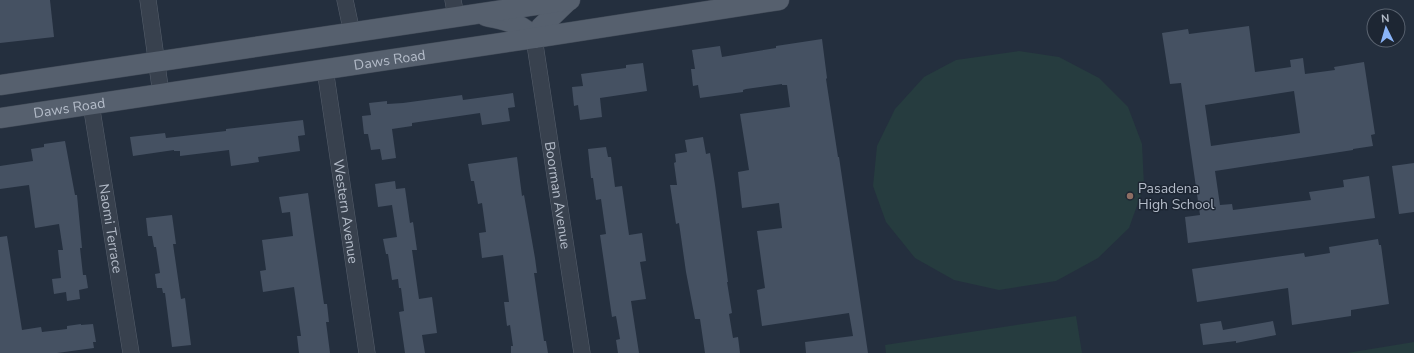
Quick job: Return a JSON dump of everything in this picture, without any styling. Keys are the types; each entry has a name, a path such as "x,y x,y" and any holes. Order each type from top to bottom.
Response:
{"main road":[{"path":"0,85 352,32 455,9 517,24 527,30 534,38 541,27 569,0"},
{"path":"478,14 569,0"},
{"name":"Daws Road","path":"0,118 779,0"}],"street":[{"path":"148,0 161,94"},
{"path":"345,0 352,32"},
{"name":"Boorman Avenue","path":"534,38 582,353"},
{"name":"Western Avenue","path":"325,69 367,353"},
{"name":"Naomi Terrace","path":"91,104 131,353"}],"green space":[{"path":"1019,51 1059,57 1099,78 1128,107 1142,144 1144,186 1129,228 1098,258 1056,281 999,290 954,280 915,258 886,222 873,186 877,146 895,109 924,77 956,60"},
{"path":"1076,316 1082,353 886,353 885,345"},
{"path":"1414,342 1414,353 1347,353"}],"building":[{"path":"0,0 50,0 54,37 0,43"},
{"path":"1249,26 1255,72 1291,67 1290,60 1303,58 1305,74 1335,70 1334,67 1364,62 1375,134 1371,135 1373,146 1215,171 1220,205 1232,204 1233,210 1311,200 1309,192 1344,187 1343,180 1369,176 1375,218 1188,243 1185,217 1200,215 1181,83 1170,84 1162,33 1188,29 1189,34","holes":["1294,91 1300,133 1211,146 1205,105"]},
{"path":"822,39 826,79 868,353 806,353 805,342 853,336 849,313 762,326 757,290 765,288 757,231 782,228 779,203 742,208 738,172 749,170 740,114 790,107 787,85 782,84 746,89 743,90 743,92 700,98 698,85 693,86 691,69 695,69 692,50 720,46 722,57 776,48 776,46"},
{"path":"643,63 647,91 600,98 602,117 580,120 578,105 574,106 572,87 583,86 581,74 626,68 626,65"},
{"path":"513,93 515,107 508,108 510,121 482,125 480,113 412,123 412,126 392,129 396,158 382,160 380,149 371,150 368,134 364,134 362,116 371,115 369,103 387,101 387,104 403,103 462,95 463,100"},
{"path":"303,120 305,135 298,136 300,151 258,157 259,162 231,166 229,150 180,156 180,151 174,150 133,156 130,137 165,133 166,138"},
{"path":"703,137 706,154 710,153 715,185 732,313 729,314 733,338 738,337 740,353 705,353 700,319 695,319 679,223 676,224 670,185 677,185 674,163 676,162 675,154 687,152 685,140"},
{"path":"65,141 75,195 77,195 83,275 86,275 88,288 79,290 80,299 67,301 66,292 54,294 52,279 61,278 58,250 63,250 59,224 35,228 29,185 0,189 0,166 33,161 31,149 44,147 44,144"},
{"path":"606,147 608,157 611,157 615,187 622,186 629,235 642,233 646,261 640,262 646,299 631,301 639,353 618,353 616,340 620,339 616,316 612,317 600,235 606,234 601,199 596,200 593,178 591,178 588,149"},
{"path":"517,157 522,196 524,195 535,258 537,273 534,273 544,341 546,341 548,353 511,353 511,346 513,346 510,325 507,326 504,302 509,302 503,255 482,258 479,233 486,232 482,203 478,204 474,181 471,181 468,164"},
{"path":"1414,163 1414,212 1399,214 1392,166"},
{"path":"395,181 396,189 405,188 410,223 413,222 417,250 412,250 419,299 432,297 437,333 422,335 425,353 405,353 399,312 404,311 401,288 399,288 398,279 392,280 388,254 386,254 383,239 397,237 392,205 378,207 375,184"},
{"path":"308,193 324,304 327,304 329,322 326,322 330,353 299,353 297,336 301,336 294,287 263,292 260,271 266,270 262,240 293,236 290,212 282,213 279,197"},
{"path":"172,215 176,244 173,244 181,299 185,298 191,345 172,347 165,293 163,293 162,288 157,288 155,274 160,273 156,247 154,247 152,236 148,236 146,218"},
{"path":"7,236 22,330 41,327 42,332 67,329 67,326 93,324 96,342 93,342 94,348 57,353 0,353 0,237"},
{"path":"1378,239 1379,245 1381,245 1389,304 1351,310 1351,316 1292,325 1288,288 1197,302 1192,269 1304,253 1305,257 1330,253 1329,247"},
{"path":"1221,321 1223,330 1273,321 1276,335 1236,343 1236,341 1203,345 1200,324"}],"place":[{"name":"Pasadena High School","path":"1130,196"}]}
